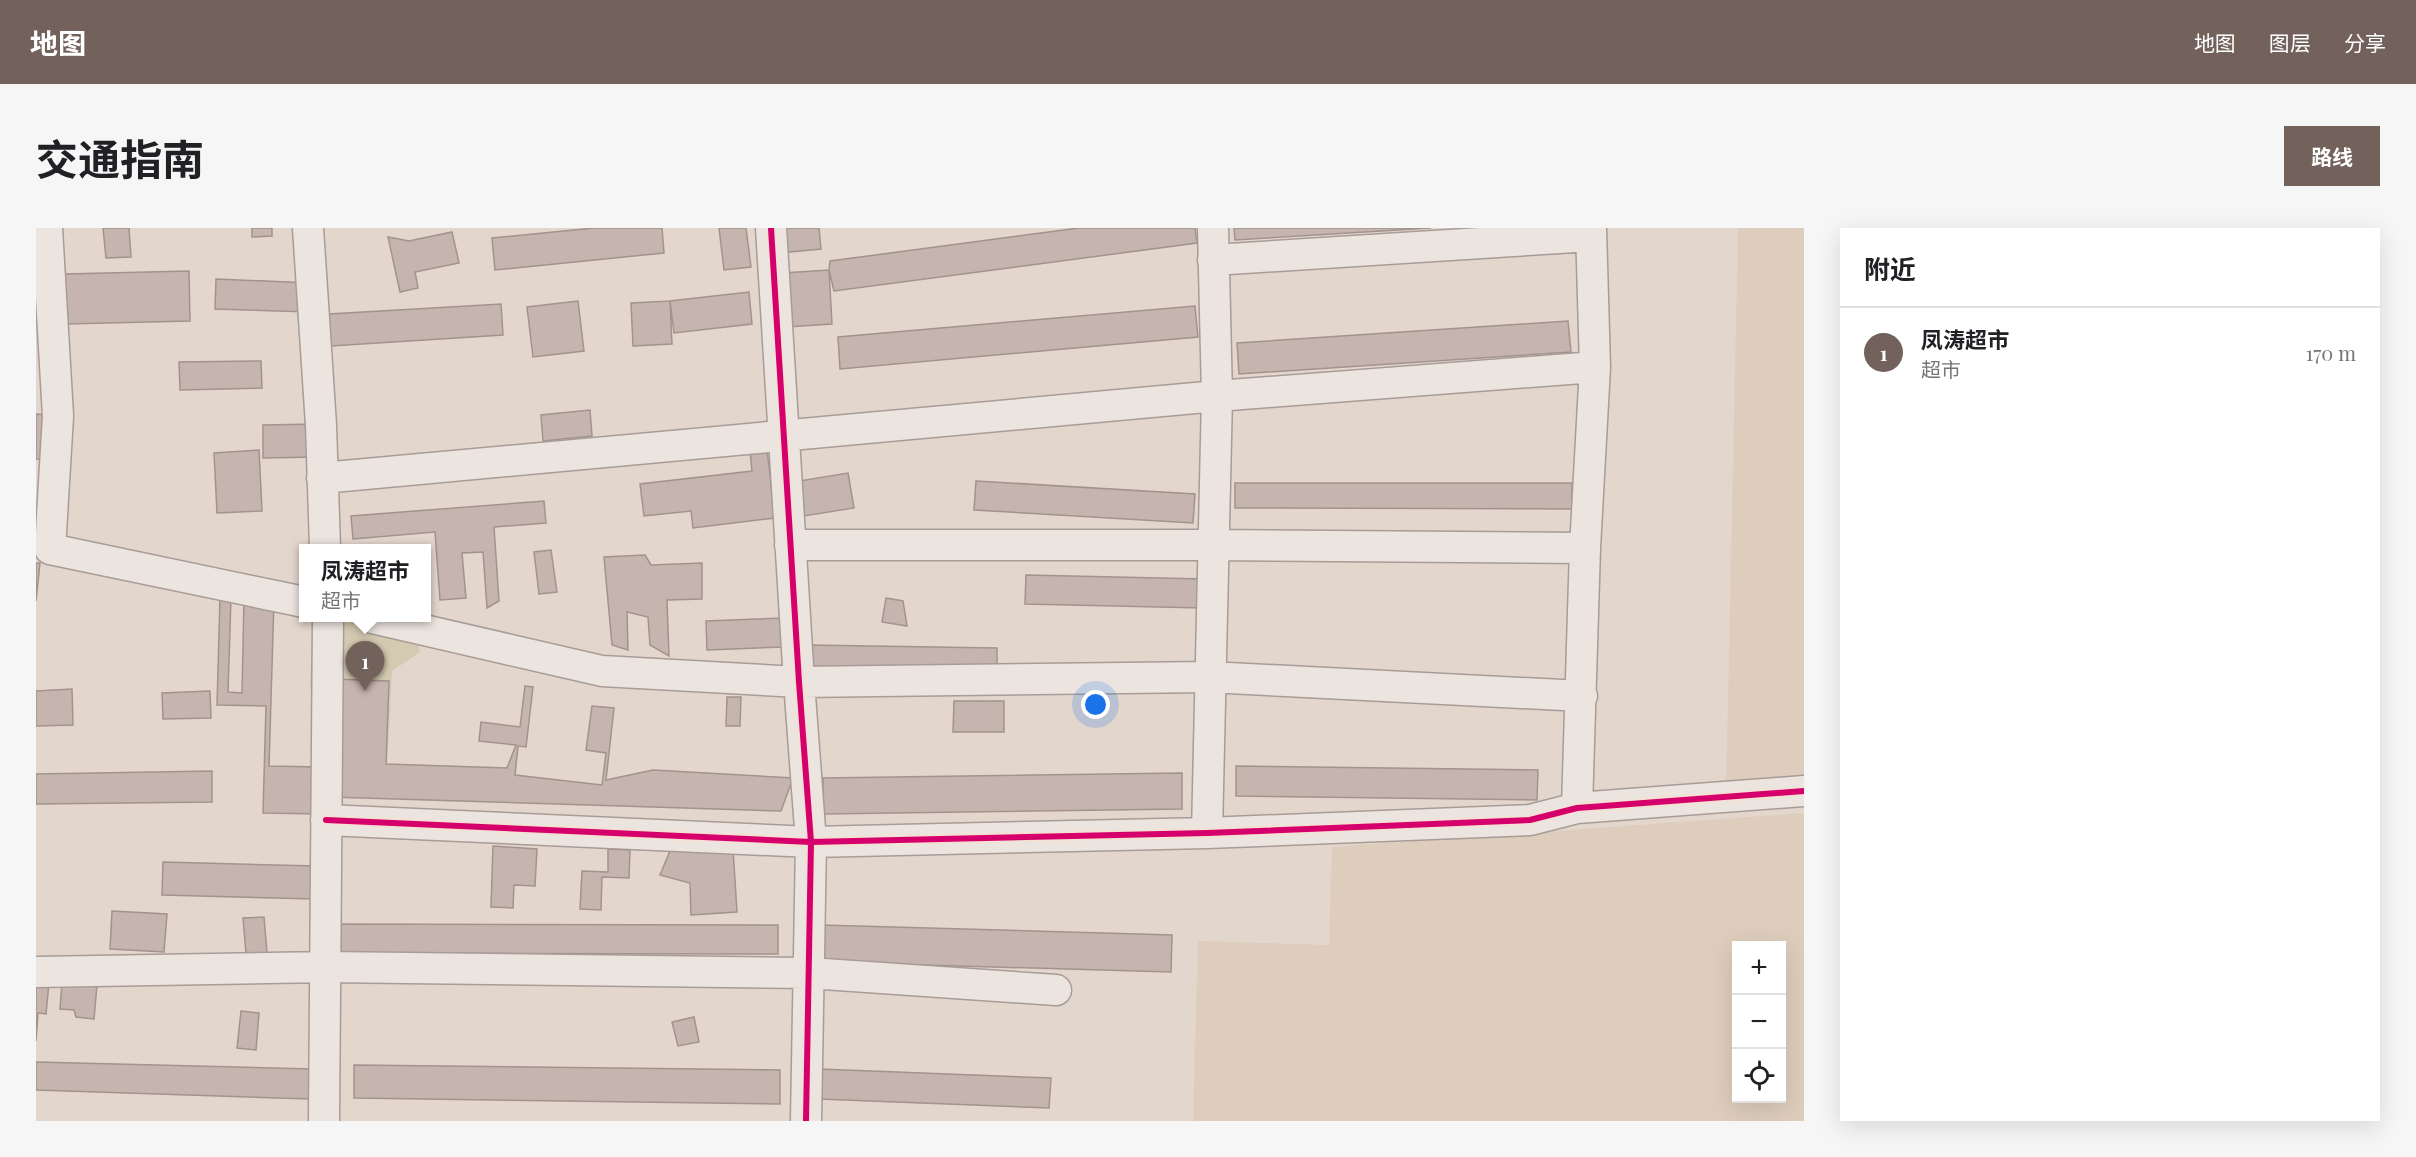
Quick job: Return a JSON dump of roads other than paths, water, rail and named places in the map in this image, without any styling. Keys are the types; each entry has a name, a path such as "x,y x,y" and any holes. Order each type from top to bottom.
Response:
{"street":[{"path":"47,228 58,416 43,548 299,601"},
{"path":"308,228 321,425 325,544"},
{"path":"771,228 811,842 806,1121"},
{"path":"1207,833 1216,396 1213,228"},
{"path":"1213,260 1591,232 1595,367 1585,548 1577,808"},
{"path":"322,478 1216,396 1595,367"},
{"path":"790,545 1585,548"},
{"path":"324,1121 328,622"},
{"path":"389,622 602,671 799,682 1209,677 1582,696"},
{"path":"326,820 811,842 1207,833 1530,820 1577,808 1804,791"},
{"path":"36,972 325,967 809,973 1056,990"}],"place":[{"name":"凤涛超市","path":"365,691"}]}
